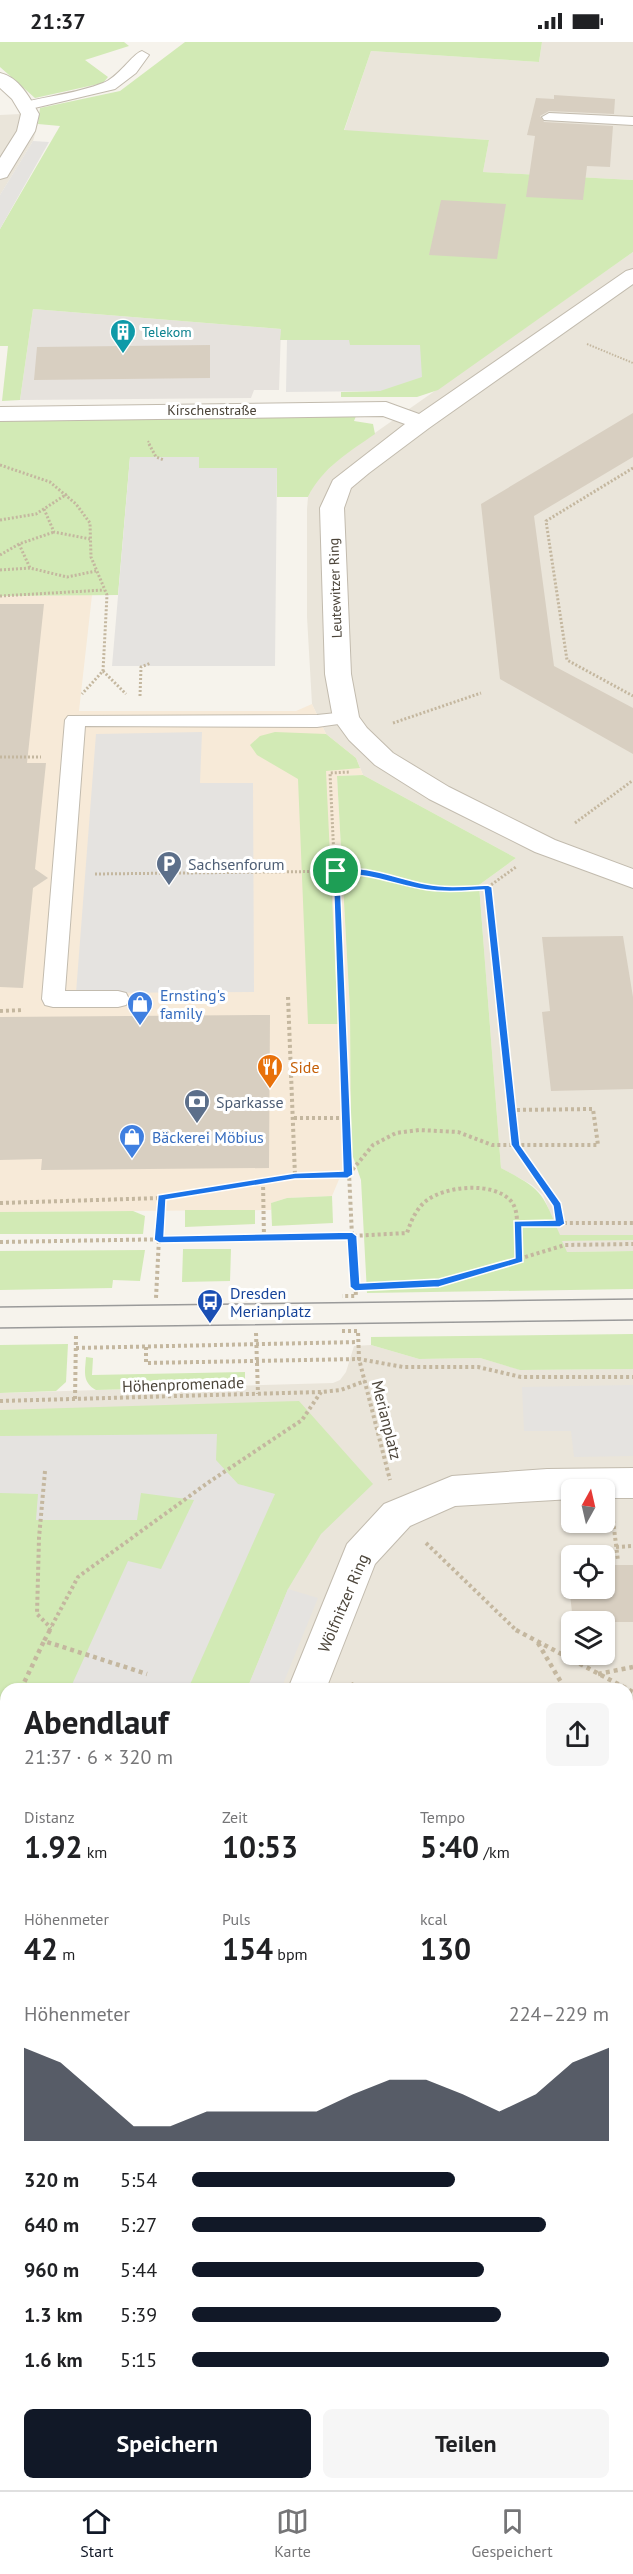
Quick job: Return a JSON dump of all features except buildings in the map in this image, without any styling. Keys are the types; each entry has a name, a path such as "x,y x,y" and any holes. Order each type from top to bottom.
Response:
{"street":[{"path":"0,78 20,96 30,114 26,131 0,173"},
{"name":"Leutewitzer Ring","path":"352,726 338,674 332,508 341,485 421,423 633,275"},
{"name":"Kirschenstraße","path":"0,414 386,409 421,423"},
{"path":"352,726 384,759 439,793 545,846 633,879"},
{"name":"Wölfnitzer Ring","path":"309,1683 360,1555 397,1515 452,1491 547,1484 623,1497"}],"lane":[{"path":"26,106 110,86 130,70 142,55"},
{"path":"549,117 633,121"},
{"path":"118,999 53,999 75,720 139,714 317,721 352,726"}],"path":[{"path":"555,331 633,363"},
{"path":"0,465 25,472 50,483 67,494 90,523 91,557 107,595 103,671 84,694 72,694"},
{"path":"633,468 546,521 567,660 633,696"},
{"path":"0,520 29,516 67,494"},
{"path":"44,509 54,532"},
{"path":"0,555 19,544 54,532 90,539"},
{"path":"19,544 30,568"},
{"path":"0,570 30,568 67,578 96,571"},
{"path":"0,596 105,590"},
{"path":"139,714 141,667 151,663"},
{"path":"103,671 139,714"},
{"path":"352,726 481,693"},
{"path":"0,757 51,757"},
{"path":"342,1296 356,1296 330,773 360,771"},
{"path":"600,804 632,781"},
{"path":"64,874 364,871 427,887 449,889 488,887 516,1145 558,1206 560,1224"},
{"path":"288,997 295,1176"},
{"path":"0,1011 23,1010"},
{"path":"349,1180 374,1146 396,1133 419,1130 458,1132 492,1145 598,1145 593,1109 512,1110"},
{"path":"294,1118 346,1118"},
{"path":"0,1203 161,1198 295,1176 349,1180"},
{"path":"263,1181 264,1238"},
{"path":"0,1242 264,1238 406,1233 416,1209 430,1197 449,1190 471,1188 493,1191 511,1200 516,1212 520,1260"},
{"path":"156,1298 161,1198"},
{"path":"517,1223 633,1223"},
{"path":"355,1287 439,1283 565,1245 633,1244"},
{"name":"Merianplatz","path":"342,1332 358,1331 359,1359 383,1448 397,1515"},
{"path":"256,1333 258,1394"},
{"path":"75,1399 76,1335"},
{"path":"76,1348 358,1342"},
{"path":"146,1347 146,1363 359,1359 403,1367 478,1367 521,1377 633,1377"},
{"name":"Höhenpromenade","path":"0,1401 321,1392 341,1390 366,1381"},
{"path":"24,1683 78,1577 302,1420 321,1392"},
{"path":"45,1471 39,1538 38,1614 51,1628"},
{"path":"618,1561 616,1547 623,1497"},
{"path":"397,1515 519,1633 616,1683"},
{"path":"616,1547 633,1546"},
{"path":"44,1641 147,1674"},
{"path":"537,1642 561,1683"},
{"path":"598,1674 633,1667"}],"shaded area":[{"path":"542,42 633,42 633,180 483,172 489,140 344,131 371,51 539,62"},
{"path":"41,113 33,141 0,195 0,115"},
{"path":"33,141 49,142 0,229 0,195"},
{"path":"633,252 633,1251 566,1252 543,1195 532,1185 501,1168 479,885 516,858 363,775 356,758 326,734 312,704 307,617 307,509 308,497 316,481 342,456"},
{"path":"33,309 281,329 279,390 254,390 251,398 20,400"},
{"path":"287,340 349,340 350,345 420,345 422,377 380,391 286,392"},
{"path":"130,457 199,457 199,468 277,468 275,666 112,666"},
{"name":"Sachsenforum","path":"92,595 79,711 296,711 312,704 326,734 356,758 363,775 337,776 350,1012 351,1151 332,1196 287,1198 271,1203 271,1210 0,1212 0,596"},
{"name":"Sachsenforum","path":"202,732 200,783 253,783 254,992 76,993 96,734"},
{"path":"371,1345 419,1359 480,1358 521,1370 633,1369 633,1683 0,1683 0,1393 333,1383 340,1380 346,1372 354,1346"},
{"path":"633,1385 633,1456 574,1457 571,1431 524,1431 522,1387"},
{"path":"217,1434 216,1460 238,1484 275,1494 191,1683 73,1683 128,1561 161,1569 194,1500 141,1493 137,1520 36,1520 38,1494 0,1493 0,1436"},
{"path":"288,1589 318,1598 283,1683 249,1683"}],"green space":[{"path":"0,42 124,42 129,46 85,60 108,77 103,83 35,98 0,67"},
{"path":"185,42 542,42 539,62 371,51 344,130 489,140 483,172 633,180 633,252 438,390 417,397 341,397 341,392 380,391 420,345 349,345 349,340 280,340 281,329 33,309 20,400 2,401 8,346 0,346 0,229 60,126 38,124 40,108 120,91"},
{"path":"356,416 354,421 373,424 375,434 328,469 308,497 277,497 277,468 199,468 199,457 130,457 118,595 0,596 0,420"},
{"path":"275,732 326,734 356,758 360,768 326,771 338,1024 308,1024 298,779 257,755 250,745 260,736"},
{"path":"363,775 516,858 479,885 501,1168 540,1194 560,1235 633,1235 633,1240 562,1241 567,1252 633,1251 633,1289 367,1293 361,1180 351,1151 350,1011 337,776"},
{"path":"332,1196 333,1223 272,1226 271,1203 287,1198"},
{"path":"185,1210 255,1210 255,1224 185,1227"},
{"path":"133,1211 145,1216 143,1234 0,1234 0,1212"},
{"path":"183,1249 231,1249 230,1281 182,1282"},
{"path":"145,1250 140,1281 113,1280 112,1288 0,1290 0,1251"},
{"path":"633,1334 633,1369 520,1370 480,1358 419,1359 371,1345 371,1337"},
{"path":"68,1344 66,1382 56,1391 0,1393 0,1345"},
{"path":"86,1357 93,1358 92,1375 245,1372 245,1381 239,1386 96,1390 86,1380"},
{"path":"299,1401 373,1484 321,1534 288,1589 249,1683 0,1683 0,1410"}],"tram line":[{"path":"0,1307 633,1299"},
{"path":"0,1328 633,1320"}],"place":[{"name":"Telekom","path":"123,355"},
{"name":"Sachsenforum","path":"169,887"},
{"name":"Ernsting's family","path":"140,1027"},
{"name":"Side","path":"270,1090"},
{"name":"Sparkasse","path":"197,1125"},
{"name":"Bäckerei Möbius","path":"132,1160"},
{"name":"Dresden Merianplatz","path":"210,1325"}],"route":[{"path":"336,871 364,871 427,887 449,889 488,887 516,1145 558,1206 560,1224 517,1223 520,1260 439,1283 355,1287 352,1236 159,1240 161,1198 295,1176 348,1175 336,871"}]}
